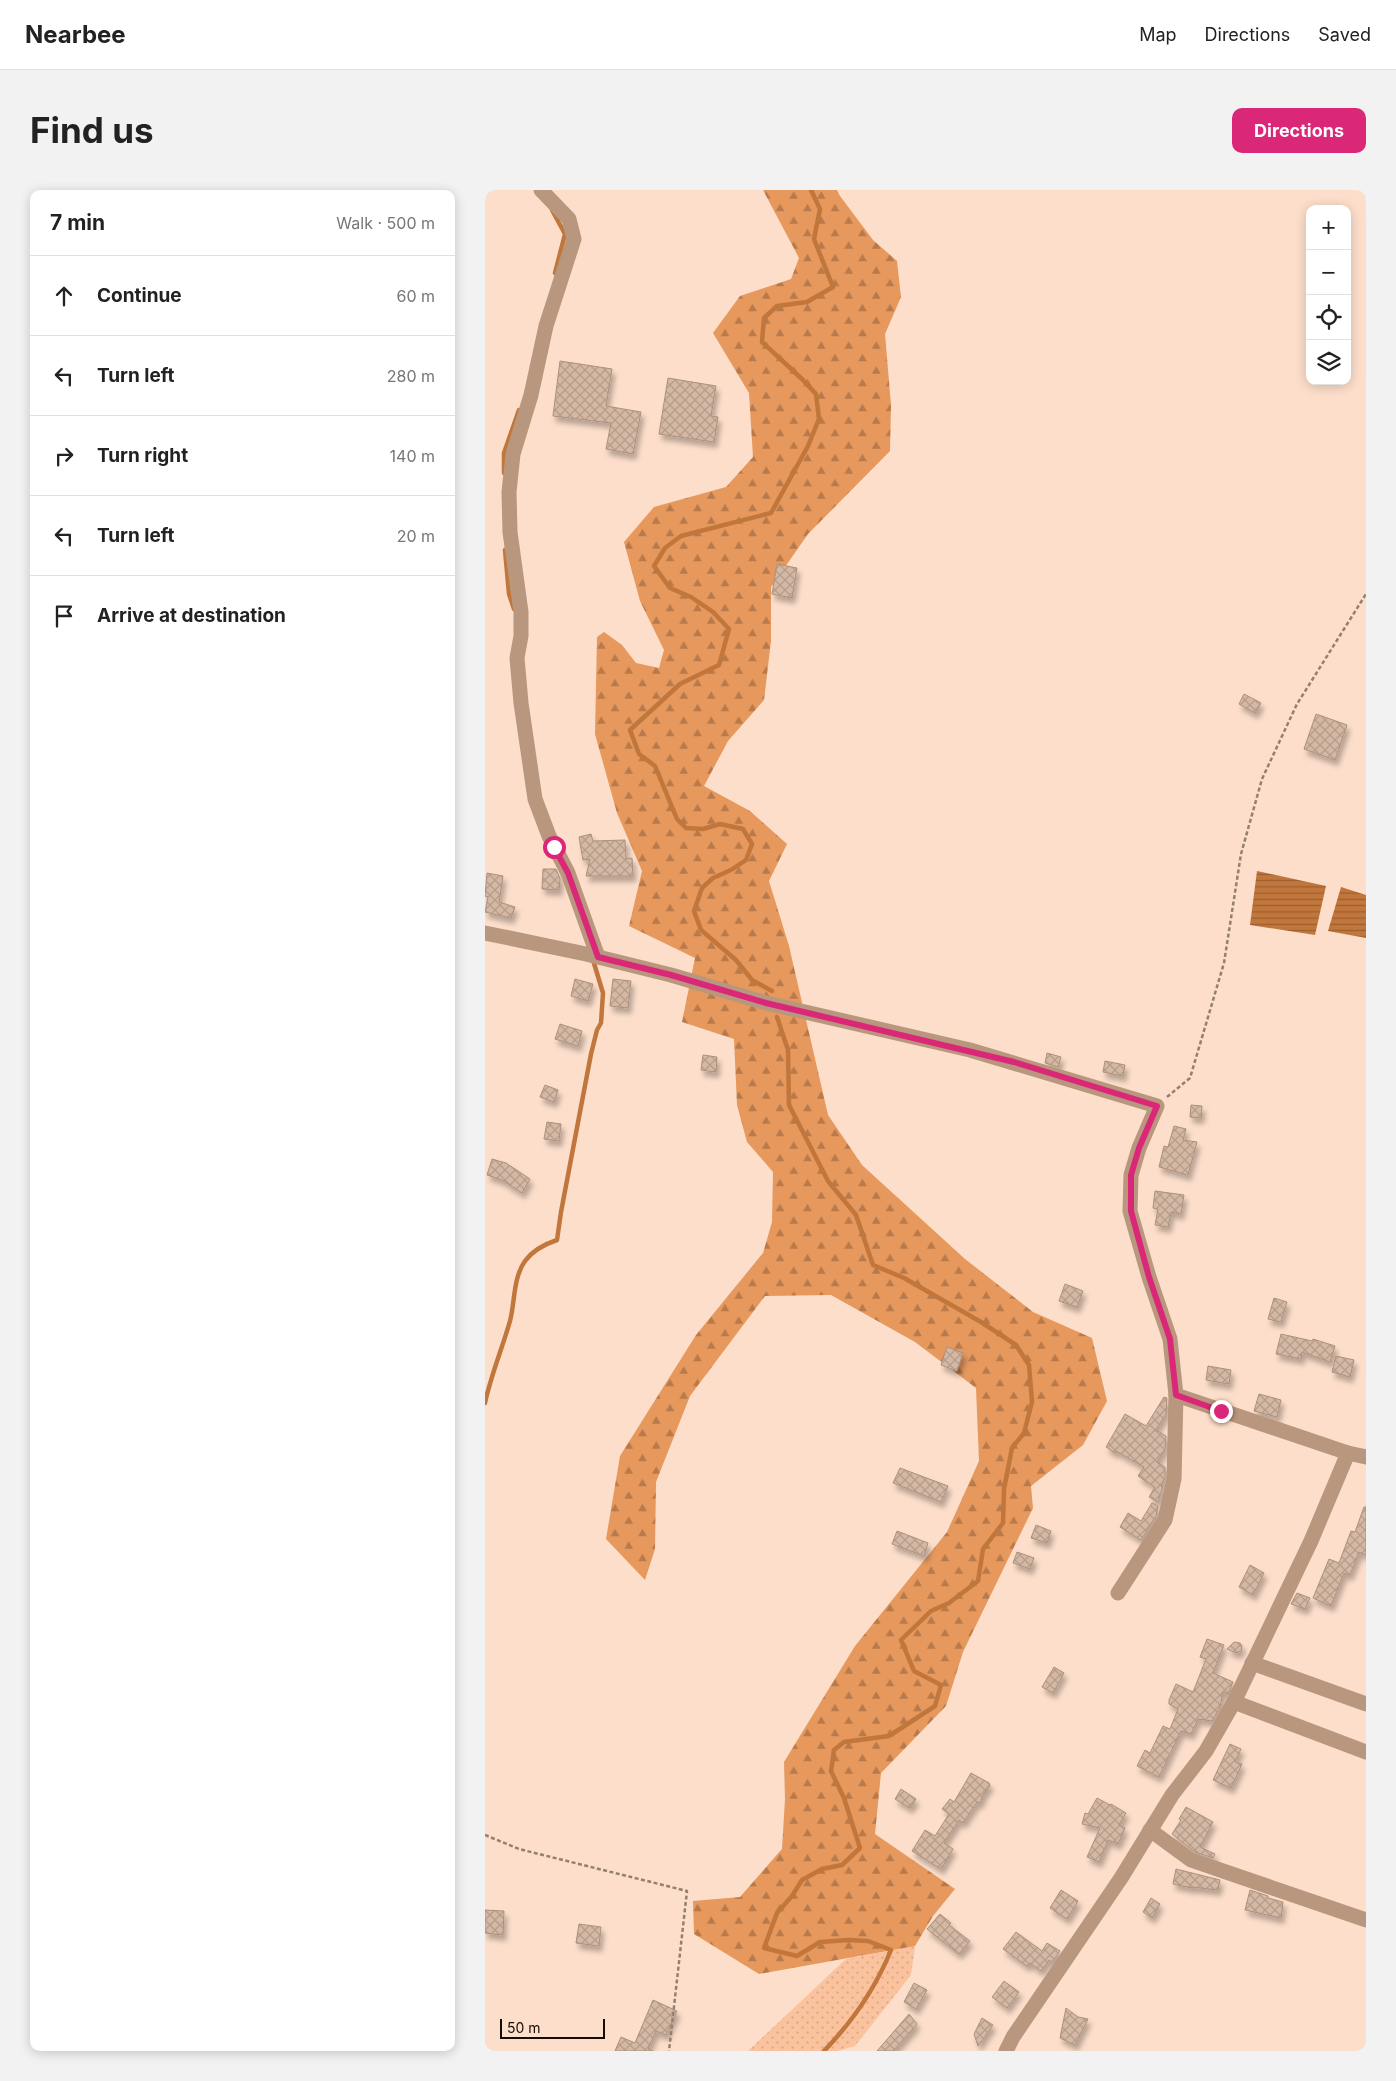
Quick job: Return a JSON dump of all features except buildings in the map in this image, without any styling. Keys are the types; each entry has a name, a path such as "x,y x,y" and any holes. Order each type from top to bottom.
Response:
{"street":[{"path":"541,190 569,219 574,239 546,326 531,395 513,454 509,492 510,532 521,612 521,636 517,658 521,703 535,799 549,836 568,873 598,957"},
{"path":"485,933 598,957 671,975 766,1003 1014,1062 1157,1106 1139,1148 1131,1175 1131,1211 1149,1277 1170,1339 1176,1395 1174,1479 1165,1520 1118,1593"},
{"path":"1176,1395 1348,1453 1366,1457"},
{"path":"1006,2051 1013,2037 1072,1952 1172,1795 1206,1751 1234,1702 1311,1541 1348,1453"},
{"path":"1252,1663 1366,1704"},
{"path":"1234,1702 1366,1752"},
{"path":"1150,1830 1191,1860 1366,1920"}],"path":[{"path":"1157,1106 1190,1078 1224,963 1241,854 1262,778 1297,704 1366,594"},
{"path":"485,1835 519,1849 687,1891 669,2051"}],"shaded area":[{"path":"1257,871 1326,886 1315,935 1250,925"},
{"path":"1341,887 1366,895 1366,938 1328,931"},
{"path":"915,1946 911,1975 855,2046 837,2051 748,2051 846,1959"}],"green space":[{"path":"763,190 837,190 873,240 897,261 901,297 885,334 891,405 890,451 808,534 771,587 771,641 764,700 728,741 704,786 750,811 787,844 769,881 789,946 828,1115 862,1165 965,1259 1033,1312 1092,1338 1107,1401 1083,1445 1031,1486 1033,1508 963,1652 946,1706 881,1773 875,1834 955,1889 933,1916 915,1946 759,1974 694,1934 693,1901 740,1897 782,1849 785,1799 784,1762 855,1646 947,1532 979,1461 976,1388 915,1342 831,1295 765,1296 690,1396 656,1482 655,1549 645,1580 606,1539 620,1456 696,1335 763,1253 772,1222 773,1172 747,1142 737,1105 734,1039 682,1022 695,958 629,926 642,871 617,813 595,734 597,637 604,632 622,645 636,663 659,668 664,650 640,601 624,542 654,507 726,487 753,457 749,393 713,333 740,296 791,279 799,258"}],"waterway":[{"path":"772,991 752,980 736,960 701,930 694,911 702,888 713,878 731,870 746,860 752,844 743,829 720,824 703,829 686,828 677,819 655,766 639,754 630,730 680,684 719,665 729,629 713,612 691,597 670,588 654,566 665,548 681,536 771,513 808,446 819,419 816,394 762,342 764,318 777,306 807,302 833,287 814,239 820,209 811,190"},
{"path":"552,210 565,234 555,273"},
{"path":"504,473 504,453 519,410"},
{"path":"505,550 509,594 514,609"},
{"path":"485,1403 512,1314 516,1282 521,1268 528,1257 535,1251 557,1240 591,1054 597,1030 601,1023 603,993 593,960"},
{"path":"777,1017 788,1050 789,1105 828,1181 856,1215 873,1265 904,1278 981,1322 1016,1345 1029,1365 1032,1402 1024,1433 1012,1448 1004,1489 1003,1523 983,1549 978,1581 949,1603 931,1611 901,1640 914,1671 941,1685 935,1706 889,1736 844,1742 834,1750 831,1771 844,1798 860,1848 842,1865 822,1869 802,1880 792,1896 777,1913 764,1948 797,1956 820,1942 849,1940 868,1941 891,1950 878,1977 862,2003 824,2051"}],"route":[{"path":"554,847 568,873 598,957 671,975 766,1003 970,1050 1157,1106 1139,1148 1131,1175 1131,1211 1149,1277 1170,1339 1176,1395 1221,1411"}]}
